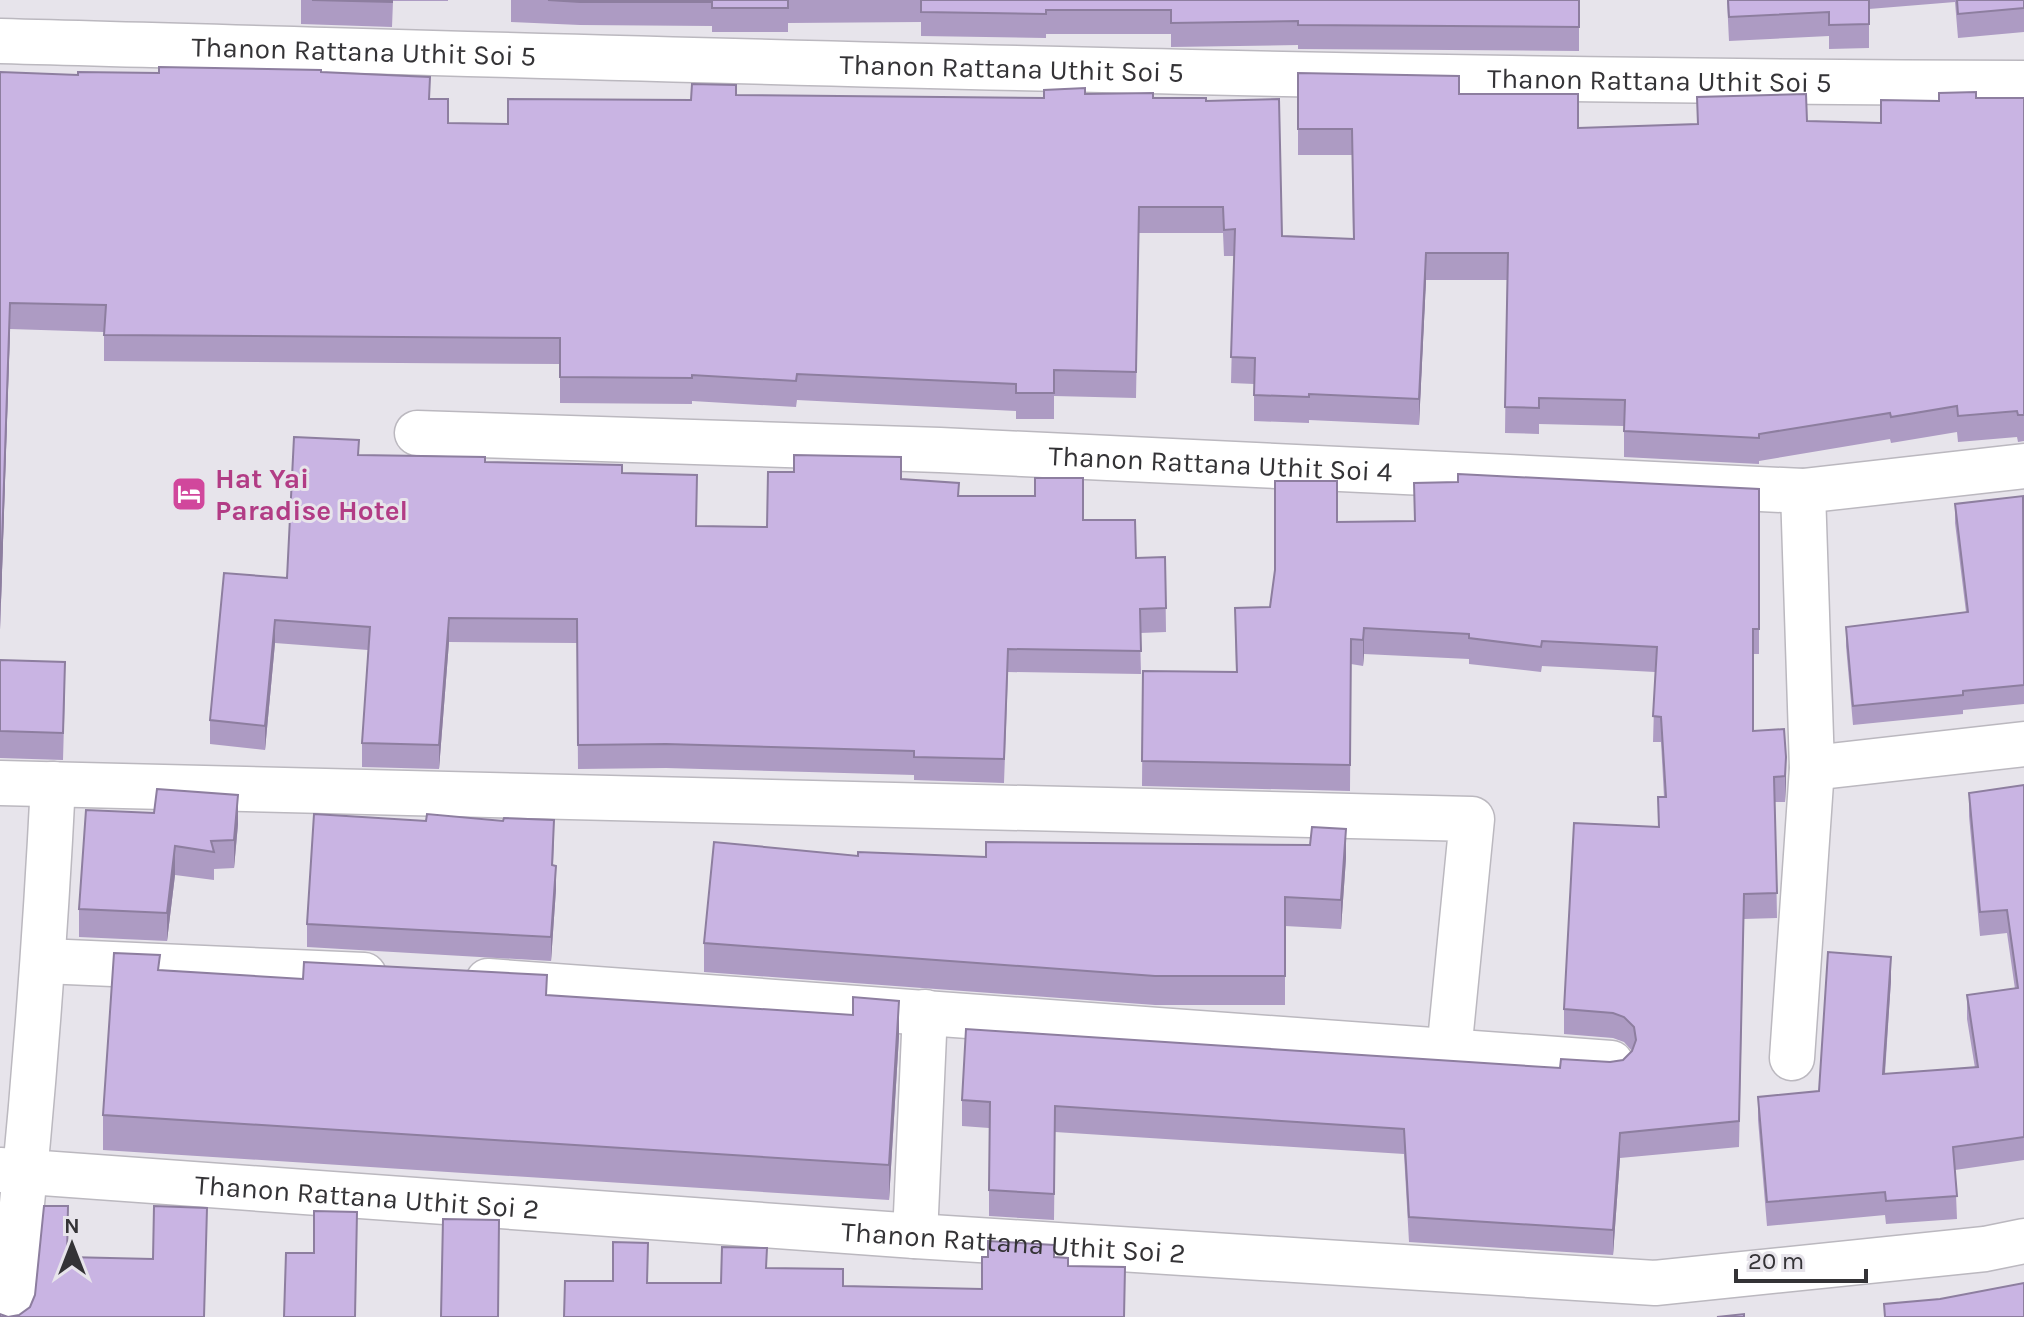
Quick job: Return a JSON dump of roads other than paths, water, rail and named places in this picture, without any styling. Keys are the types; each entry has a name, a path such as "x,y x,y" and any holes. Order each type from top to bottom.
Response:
{"street":[{"name":"Thanon Rattana Uthit Soi 5","path":"0,41 1515,77 2024,83"},
{"name":"Thanon Rattana Uthit Soi 4","path":"417,433 940,450 1803,491 2024,466"},
{"path":"1792,1058 1812,768 1803,491"},
{"path":"1812,768 2024,744"},
{"path":"0,783 1472,819 1449,1052"},
{"path":"10,1317 13,1171 44,961 53,784"},
{"path":"44,961 427,978 1611,1063"},
{"path":"915,1236 925,1012"},
{"name":"Thanon Rattana Uthit Soi 2","path":"13,1171 915,1236 1656,1300 2024,1241"}],"place":[{"name":"Hat Yai Paradise Hotel","path":"189,494"}]}
